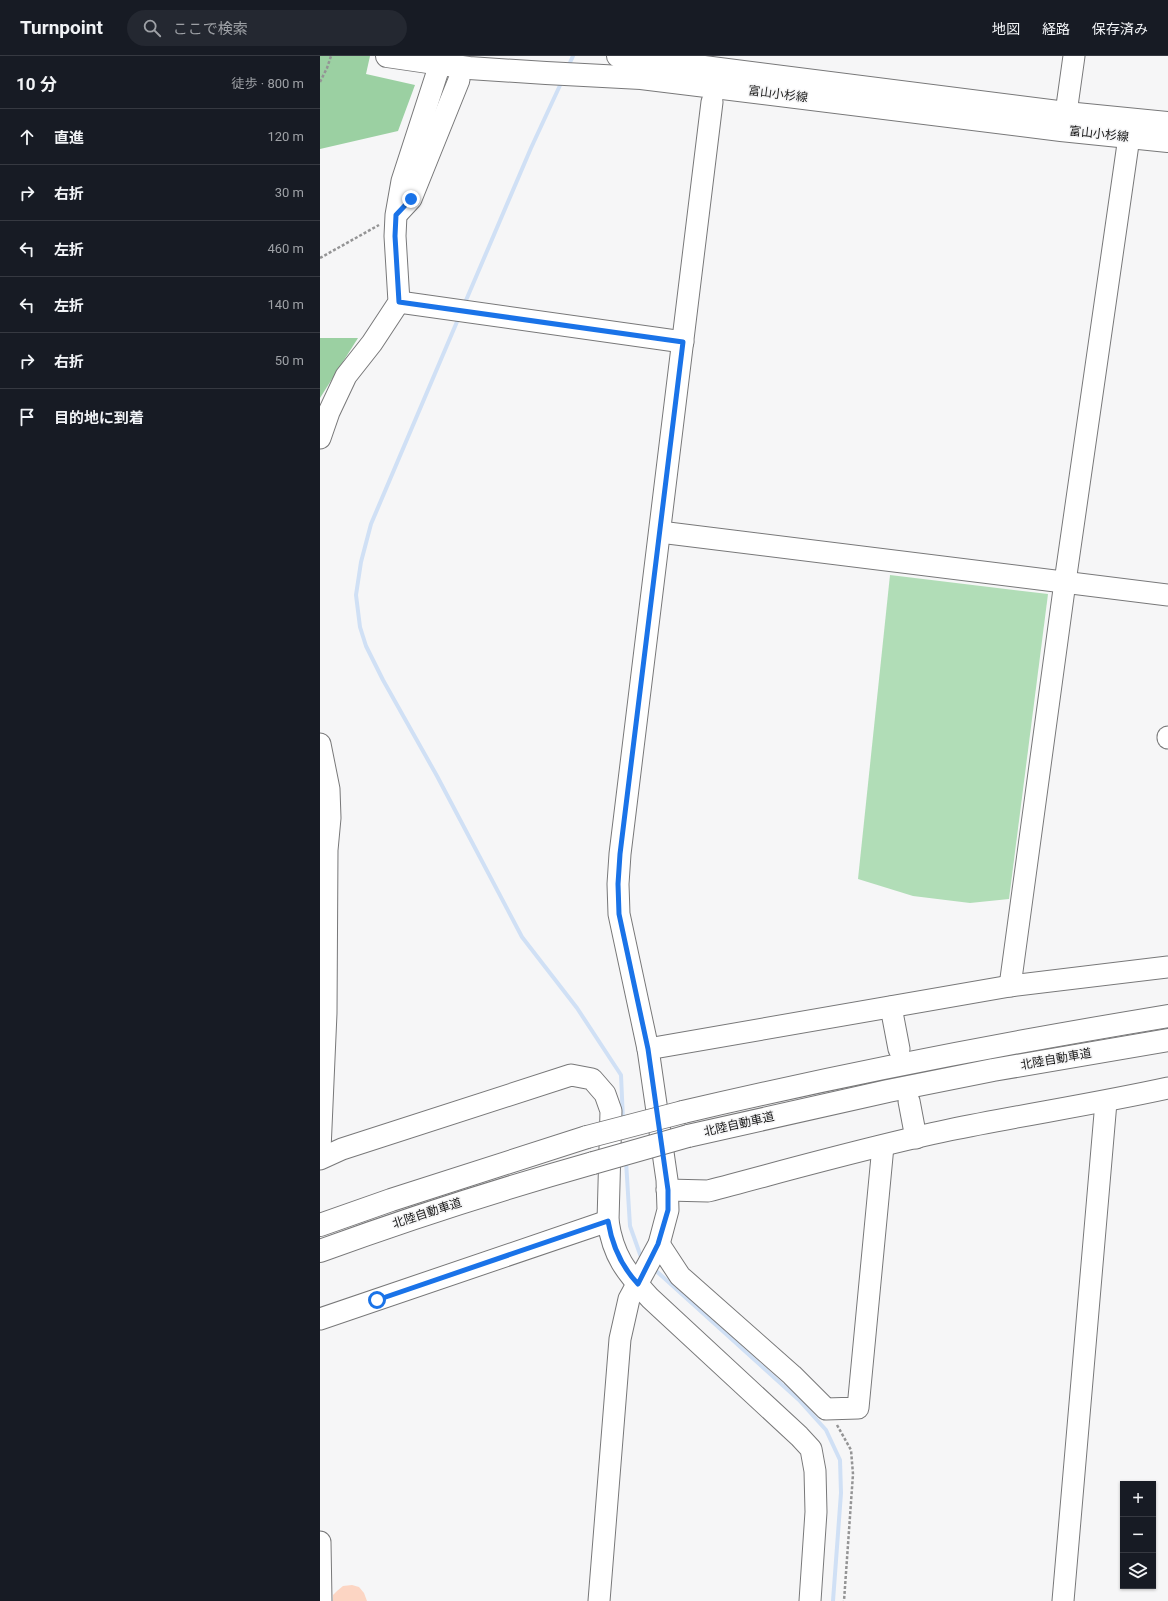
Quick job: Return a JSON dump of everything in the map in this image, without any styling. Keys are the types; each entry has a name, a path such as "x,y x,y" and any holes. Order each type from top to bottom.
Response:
{"main road":[{"name":"富山小杉線","path":"387,56 469,68 641,78 1168,141"},
{"name":"富山小杉線","path":"618,56 1066,113 1168,123"},
{"name":"北陸自動車道","path":"320,1225 391,1200 587,1137 683,1112 776,1090 890,1066 1168,1016"},
{"name":"北陸自動車道","path":"320,1251 423,1214 499,1190 688,1136 888,1090 1168,1040"}],"street":[{"path":"1066,113 1074,56"},
{"path":"320,438 329,412 346,376 372,343 399,302 395,236 396,215 402,181 440,64"},
{"path":"396,215 411,199 459,80"},
{"path":"599,1601 620,1339 629,1299 658,1244 668,1210 668,1190 648,1049 619,914 618,884 620,854 712,102"},
{"path":"1010,986 1065,582 1129,137"},
{"path":"399,302 683,342"},
{"path":"660,532 1168,595"},
{"path":"320,744 330,789 330,818 327,850 326,1013 320,1150"},
{"path":"648,1049 1010,986 1168,968"},
{"path":"891,1007 899,1049"},
{"path":"320,1159 342,1148 571,1075 592,1079 605,1094 611,1111 608,1221 610,1236 622,1264 628,1274 640,1279 650,1298 799,1436 811,1449 816,1471 816,1512 810,1601"},
{"path":"668,1190 708,1191 916,1138 1052,1110 1106,1102 1168,1088"},
{"path":"909,1101 916,1138"},
{"path":"1063,1601 1106,1102"},
{"path":"658,1244 680,1276 792,1374 826,1409 858,1408 883,1146"},
{"path":"320,1319 608,1221"},
{"path":"320,1542 321,1601"}],"path":[{"path":"320,82 328,68 331,56"},
{"path":"320,258 396,215"},
{"path":"826,1409 851,1450 853,1474 844,1601"}],"green space":[{"path":"320,56 370,56 366,74 415,85 398,131 320,149"},
{"path":"320,338 358,338 320,398"},
{"path":"890,575 1048,594 1009,899 970,903 913,896 858,879"}],"building":[{"path":"352,1585 359,1587 364,1593 367,1601 333,1601 333,1595 337,1591 343,1586"}],"waterway":[{"path":"568,67 573,56"},
{"path":"464,305 531,148 562,81"},
{"path":"459,317 371,524 361,562 356,595 360,627 366,646 383,680 437,776 522,937 577,1008 621,1075 623,1120"},
{"path":"626,1161 630,1226 641,1257 644,1259"},
{"path":"653,1268 799,1400 826,1430 840,1460 841,1493 833,1601"}],"route":[{"path":"377,1300 608,1221 610,1236 622,1264 628,1274 638,1284 658,1244 668,1210 667,1180 656,1100 648,1049 619,914 618,884 620,854 683,342 399,302 395,236 396,215 411,199"}]}
